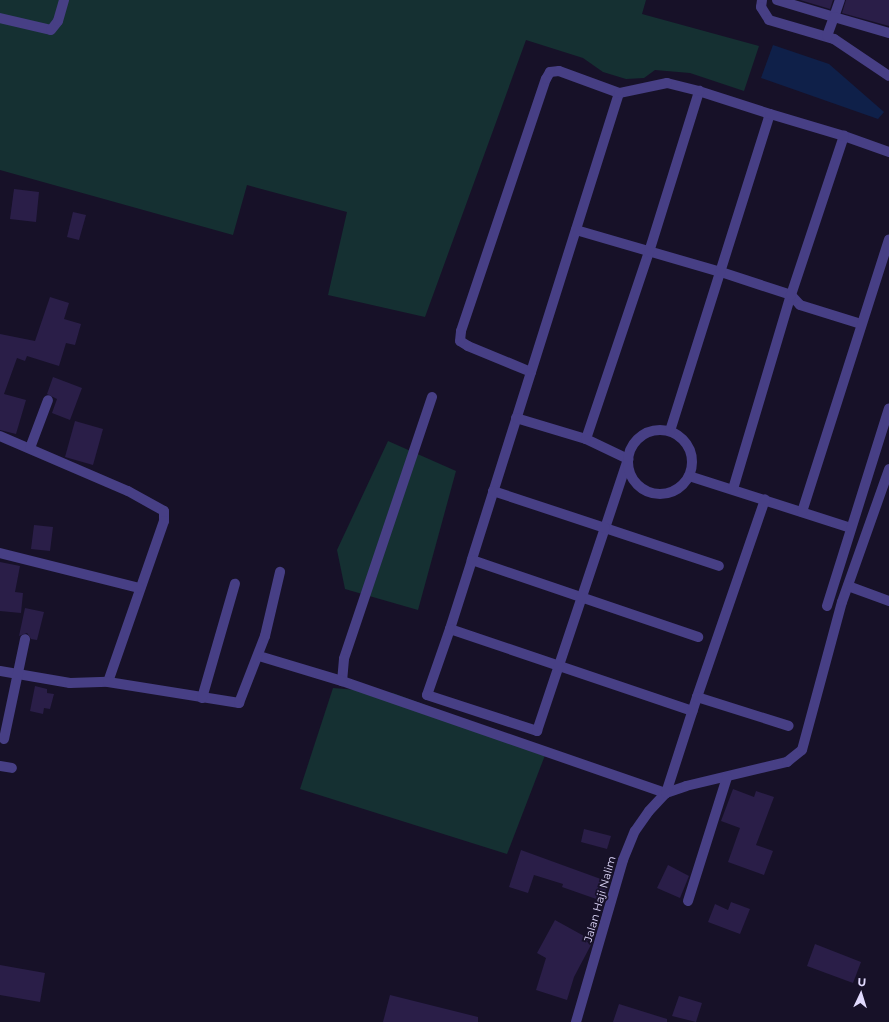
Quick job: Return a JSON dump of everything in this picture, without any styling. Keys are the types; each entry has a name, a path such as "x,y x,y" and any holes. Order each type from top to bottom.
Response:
{"street":[{"path":"0,18 51,30 58,21 64,0"},
{"path":"762,0 761,7 768,20 827,36 889,76"},
{"path":"777,0 889,33"},
{"path":"827,36 840,0"},
{"path":"531,372 468,346 460,341 461,331 550,72 559,71 619,93 667,82 844,136 889,152"},
{"path":"586,439 649,252 699,91"},
{"path":"619,93 450,629 427,695 537,731 632,446 640,437 649,432 670,431 688,445 692,456 689,476 674,490 655,493 637,484 631,475 628,459"},
{"path":"670,431 770,114"},
{"path":"733,489 791,295 844,136"},
{"path":"576,230 721,272 791,295 800,305 861,324"},
{"path":"802,512 861,324 885,271 889,240"},
{"path":"342,681 344,658 432,397"},
{"path":"30,448 48,400"},
{"path":"827,606 889,408"},
{"path":"516,418 586,439 628,459"},
{"path":"0,436 128,491 164,512 164,521 139,588 108,682"},
{"path":"259,656 342,681 666,793 686,786 787,762 802,750 848,586 889,469"},
{"path":"689,476 851,528"},
{"path":"493,491 720,566"},
{"path":"666,793 692,711 765,500"},
{"path":"0,553 139,588"},
{"path":"472,560 698,637"},
{"path":"0,671 70,684 108,682 239,703 259,656 280,572"},
{"path":"202,698 235,584"},
{"path":"848,586 889,601"},
{"path":"450,629 560,665 692,711"},
{"path":"4,739 19,675 25,639"},
{"path":"697,697 789,726"},
{"path":"0,766 12,768"},
{"path":"688,901 727,777"},
{"name":"Jalan Haji Nalim","path":"578,1022 626,853 635,831 648,811 666,793"}],"green space":[{"path":"0,0 646,0 642,14 759,46 744,91 690,73 655,70 644,78 626,79 603,72 583,58 526,40 425,317 328,295 347,212 247,185 233,235 0,170"},
{"path":"388,441 456,471 418,610 345,589 337,550"},
{"path":"333,688 393,693 547,750 507,854 300,789"}],"water":[{"path":"773,45 829,64 884,112 878,119 761,78"}],"building":[{"path":"800,0 833,0 830,9"},
{"path":"846,0 889,0 889,26 842,13"},
{"path":"14,189 39,192 36,222 10,219"},
{"path":"73,212 86,215 79,240 67,237"},
{"path":"50,297 69,303 64,319 81,324 75,345 66,343 59,366 27,356 25,361 17,358 4,394 26,400 16,434 0,430 0,334 35,341"},
{"path":"53,377 82,388 70,420 52,413 57,399 47,394"},
{"path":"75,421 103,429 93,465 65,457"},
{"path":"34,525 53,527 50,551 31,549"},
{"path":"0,562 20,566 15,592 23,593 21,613 0,611"},
{"path":"25,608 44,612 37,640 31,639 27,633 19,636"},
{"path":"35,686 47,689 47,693 54,694 50,709 44,708 43,714 30,711"},
{"path":"733,789 754,797 756,791 774,797 756,845 773,851 764,875 728,862 740,828 721,821"},
{"path":"584,829 611,836 607,849 581,842"},
{"path":"521,850 609,882 602,901 562,887 563,884 534,875 528,893 509,887"},
{"path":"668,865 689,876 680,898 657,888"},
{"path":"731,902 750,909 740,934 708,922 715,904 728,910"},
{"path":"555,920 593,941 574,977 567,1000 536,990 546,958 537,953"},
{"path":"815,944 861,962 853,983 807,966"},
{"path":"0,965 45,973 40,1002 0,995"},
{"path":"390,995 478,1017 478,1022 383,1022"},
{"path":"679,996 702,1003 696,1022 672,1016"},
{"path":"619,1004 667,1019 667,1022 613,1022"}]}
